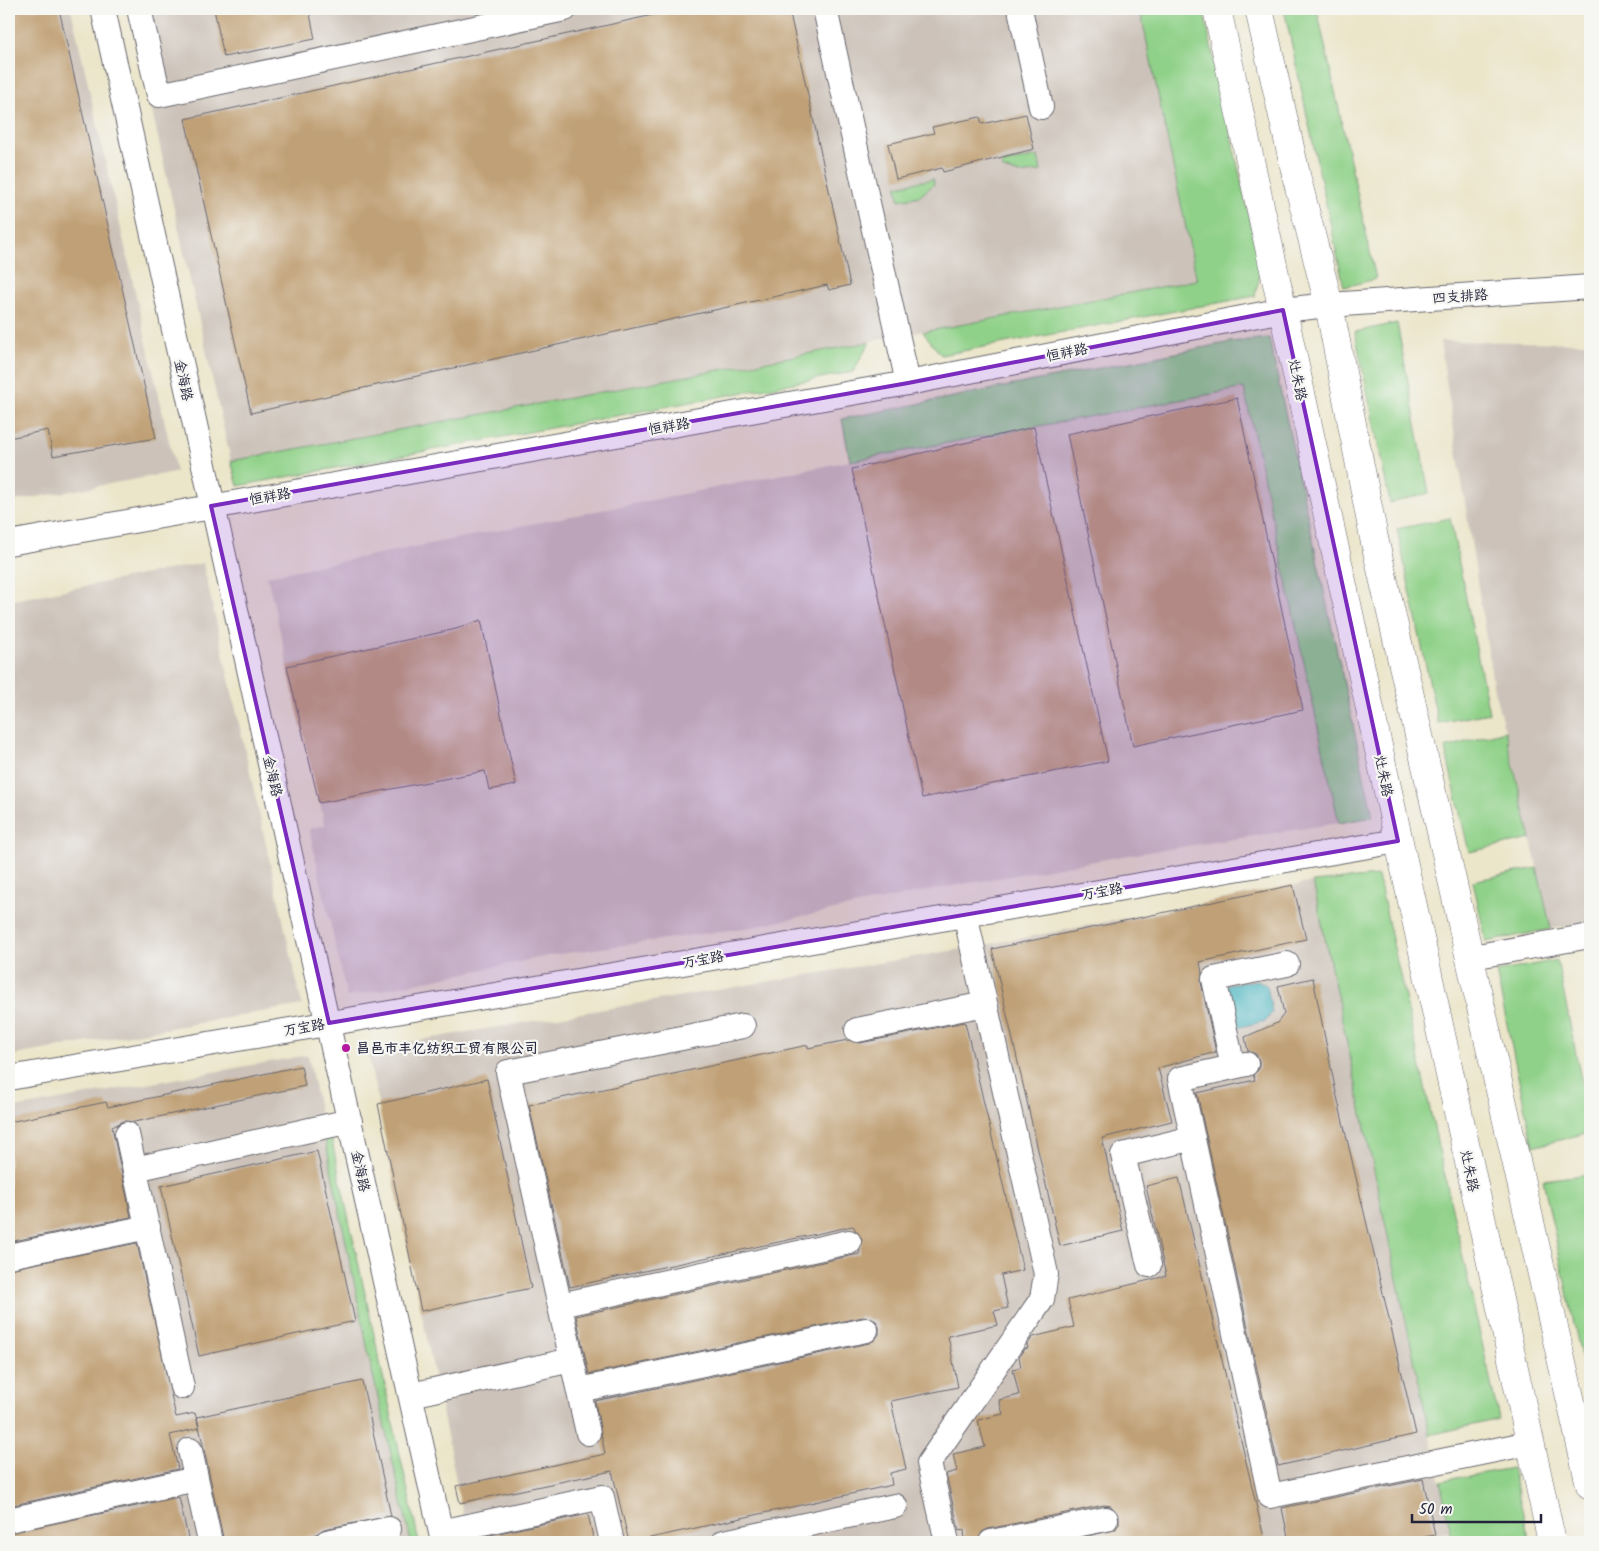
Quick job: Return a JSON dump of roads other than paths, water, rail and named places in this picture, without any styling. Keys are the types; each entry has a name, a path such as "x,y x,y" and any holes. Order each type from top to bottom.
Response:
{"main road":[{"name":"灶朱路","path":"1217,9 1552,1542"},
{"path":"1258,9 1297,179 1329,305 1374,538 1472,958 1583,1419 1590,1485"}],"street":[{"name":"金海路","path":"103,9 211,506 329,1023 442,1537"},
{"path":"139,9 159,96 565,9"},
{"path":"1020,9 1041,108"},
{"path":"828,10 908,383"},
{"name":"四支排路","path":"1329,305 1590,287"},
{"name":"恒祥路","path":"9,543 908,383 1283,310 1329,305"},
{"name":"万宝路","path":"9,1078 1398,841"},
{"path":"947,1542 929,1463 1042,1299 1046,1274 965,914"},
{"path":"1472,958 1590,936"},
{"path":"1287,964 1214,979 1239,1066 1180,1079 1270,1496 1530,1444"},
{"path":"857,1030 985,1004"},
{"path":"588,1433 508,1072 743,1026"},
{"path":"135,1169 350,1121"},
{"path":"128,1134 182,1387"},
{"path":"1149,1265 1123,1155 1193,1138"},
{"path":"9,1256 148,1227"},
{"path":"560,1305 849,1242"},
{"path":"579,1390 866,1330"},
{"path":"411,1395 572,1360"},
{"path":"190,1450 210,1542"},
{"path":"9,1520 196,1479"},
{"path":"442,1537 602,1497 612,1542"},
{"path":"724,1542 895,1506"},
{"path":"991,1542 1106,1519"},
{"path":"327,1542 389,1529"}],"water":[{"path":"1258,980 1267,986 1272,1012 1266,1021 1231,1029 1223,986"}],"place":[{"name":"昌邑市丰亿纺织工贸有限公司","path":"346,1048"}]}
